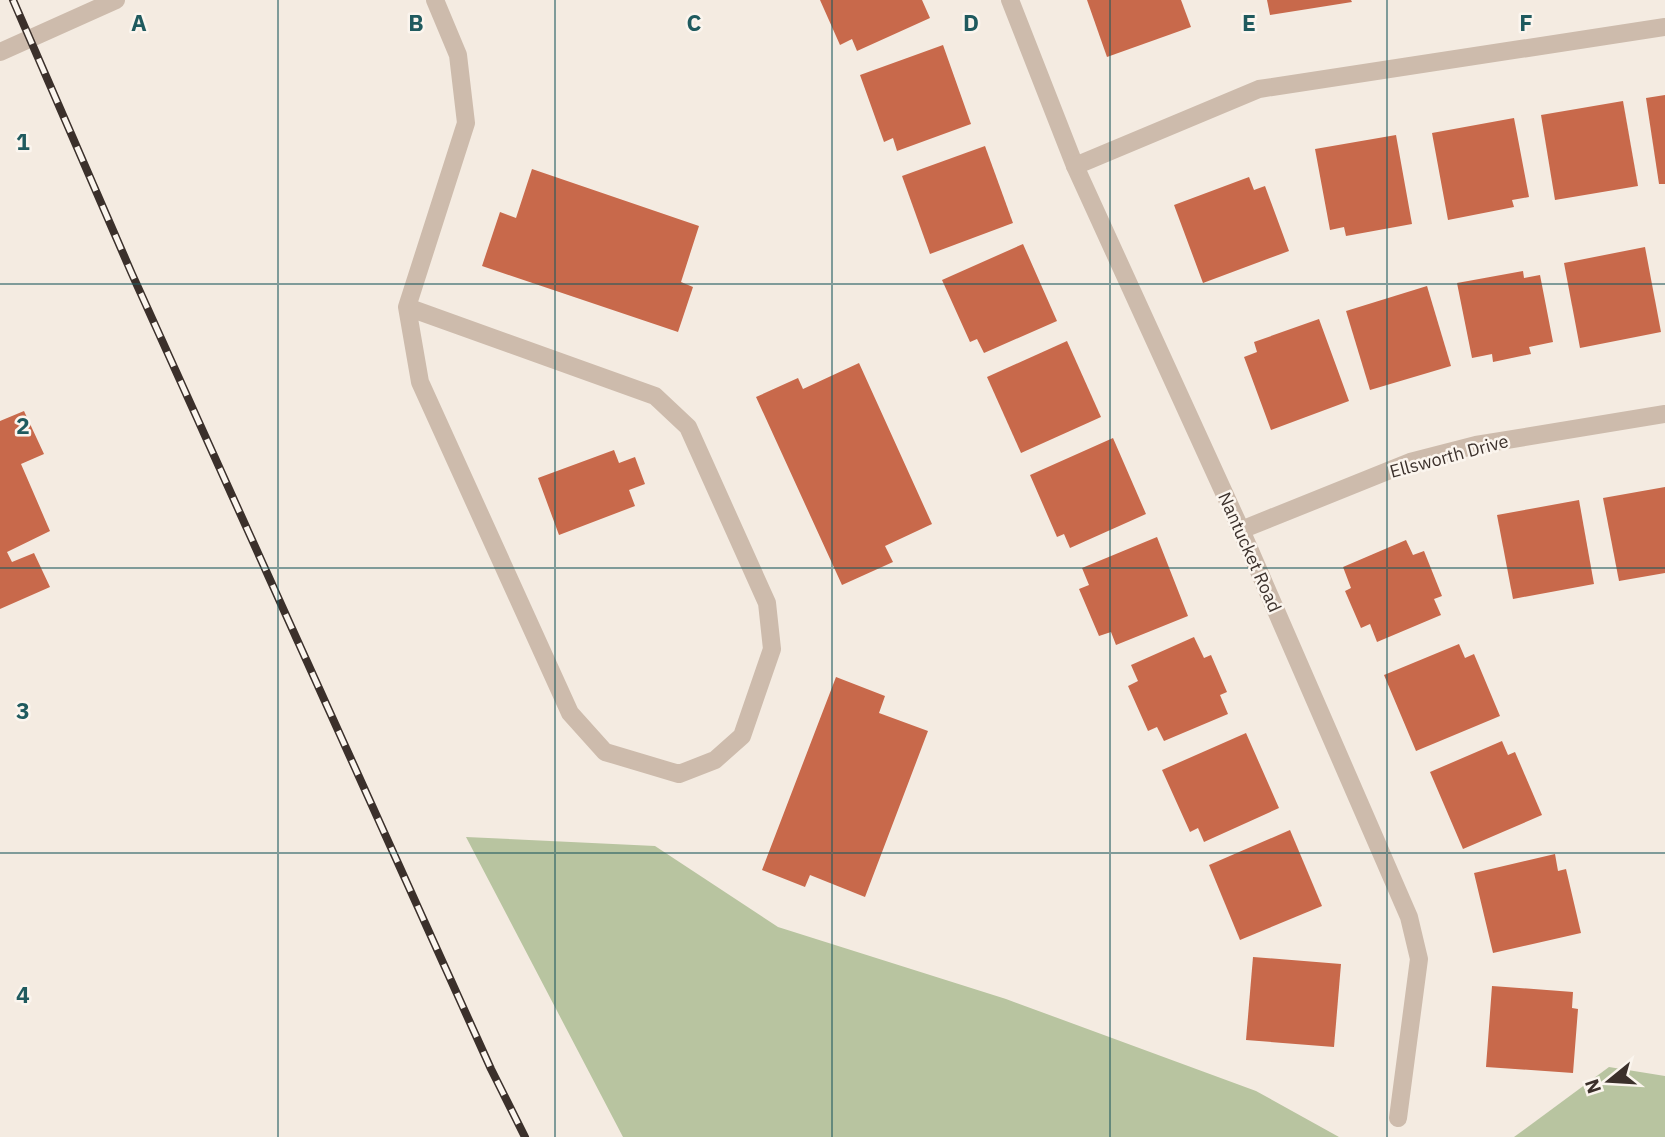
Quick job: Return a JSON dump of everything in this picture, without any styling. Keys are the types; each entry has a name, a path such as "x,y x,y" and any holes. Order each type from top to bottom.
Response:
{"street":[{"path":"0,52 116,0"},
{"path":"407,307 655,396 688,426 767,603 772,649 742,736 715,760 679,774 605,752 570,713 420,382 407,307 466,123 458,55 435,0"},
{"name":"Nantucket Road","path":"1010,0 1075,166 1241,530 1409,917 1419,959 1398,1118"},
{"path":"1075,166 1259,89 1665,27"},
{"name":"Ellsworth Drive","path":"1241,530 1410,462 1476,445 1665,414"}],"green space":[{"path":"466,837 655,846 778,927 1006,999 1256,1091 1339,1137 623,1137"},
{"path":"1609,1067 1665,1076 1665,1137 1514,1137"}],"building":[{"path":"820,0 922,0 930,18 857,51 852,39 840,45"},
{"path":"1087,0 1181,0 1191,27 1107,57"},
{"path":"1267,0 1351,0 1352,2 1270,15"},
{"path":"943,45 971,124 897,151 893,138 884,142 860,75"},
{"path":"1665,95 1665,184 1659,184 1646,98"},
{"path":"1623,101 1638,186 1555,200 1541,115"},
{"path":"1514,118 1529,197 1512,200 1514,207 1448,220 1432,133"},
{"path":"1396,135 1412,224 1346,236 1344,227 1330,230 1315,149"},
{"path":"985,146 1013,223 930,254 902,176"},
{"path":"532,169 699,226 681,282 693,287 678,332 482,266 500,212 516,218"},
{"path":"1249,177 1254,190 1265,186 1289,251 1203,283 1174,205"},
{"path":"1023,244 1057,321 984,353 977,339 970,342 942,280"},
{"path":"1645,247 1661,332 1580,348 1564,263"},
{"path":"1523,271 1524,278 1540,275 1553,342 1529,347 1531,354 1493,362 1492,354 1472,358 1457,283"},
{"path":"1427,286 1451,366 1370,390 1346,311"},
{"path":"1319,319 1349,401 1271,430 1244,357 1257,352 1254,342"},
{"path":"1067,341 1101,417 1021,453 987,377"},
{"path":"859,363 932,524 885,546 893,562 842,585 756,397 798,378 803,389"},
{"path":"24,411 44,454 21,464 50,531 7,552 12,562 34,553 50,587 0,609 0,421"},
{"path":"1113,438 1146,514 1070,548 1064,534 1057,537 1030,475"},
{"path":"614,450 619,463 635,457 645,484 629,490 635,506 559,535 538,478"},
{"path":"1665,487 1665,573 1619,581 1603,498"},
{"path":"1579,500 1594,584 1513,599 1497,515"},
{"path":"1157,537 1188,616 1116,645 1111,632 1099,636 1079,589 1089,585 1082,568"},
{"path":"1406,540 1413,555 1424,551 1442,596 1434,599 1441,615 1377,642 1370,624 1361,628 1345,591 1351,588 1343,567"},
{"path":"1194,637 1204,658 1211,655 1227,692 1220,695 1228,714 1164,741 1157,727 1148,731 1128,686 1138,681 1131,665"},
{"path":"1459,644 1465,658 1474,654 1500,716 1416,751 1384,675"},
{"path":"836,677 885,696 879,713 928,731 865,897 810,875 805,887 762,870"},
{"path":"1246,733 1279,808 1204,842 1198,828 1190,832 1162,770"},
{"path":"1502,741 1508,755 1515,752 1542,815 1463,849 1430,772"},
{"path":"1290,830 1322,906 1240,940 1209,865"},
{"path":"1555,854 1558,871 1566,869 1581,933 1493,953 1474,873"},
{"path":"1253,957 1341,964 1334,1047 1246,1040"},
{"path":"1492,986 1573,992 1572,1008 1578,1009 1573,1073 1486,1067"}],"railway":[{"path":"13,0 132,274 491,1069 525,1137"}]}
